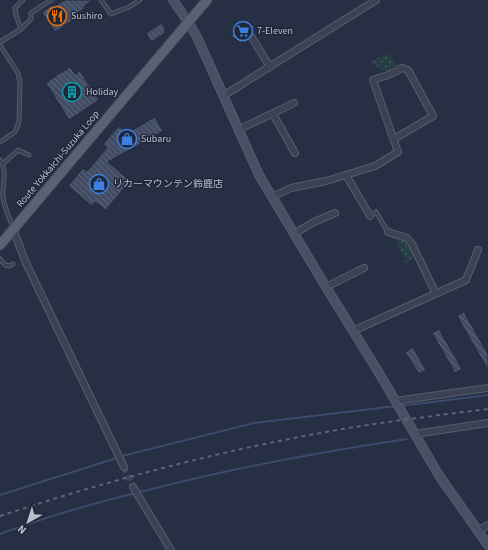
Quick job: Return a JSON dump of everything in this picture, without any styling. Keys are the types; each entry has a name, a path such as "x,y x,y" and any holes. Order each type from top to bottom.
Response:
{"main road":[{"name":"Route Yokkaichi-Suzuka Loop","path":"189,24 207,0"},
{"name":"Route Yokkaichi-Suzuka Loop","path":"0,245 181,32 214,0"}],"street":[{"path":"173,0 189,24 259,175 398,404 440,477 488,545"},
{"path":"223,96 376,0"},
{"path":"251,36 270,67"},
{"path":"272,197 291,188 326,181 375,166 398,152 373,80 391,74 402,68 408,70 433,116 394,139"},
{"path":"238,130 294,103"},
{"path":"273,114 295,153"},
{"path":"346,175 370,216"},
{"path":"294,234 312,223 335,213"},
{"path":"14,229 26,263 124,467"},
{"path":"388,232 407,238 412,244 436,294"},
{"path":"353,331 466,280 478,250"},
{"path":"326,287 364,268"},
{"path":"398,404 488,388"},
{"path":"415,434 488,423"},
{"path":"136,491 171,550"},
{"path":"478,532 488,525"}],"lane":[{"path":"21,29 15,8 23,0"},
{"path":"0,42 21,29 31,19 31,13 51,0"},
{"path":"101,0 111,14 129,7 140,0"},
{"path":"0,45 18,73 20,83 19,122 15,132 0,142"},
{"path":"2,164 18,150 29,155"},
{"path":"0,160 4,169 4,199 14,229"},
{"path":"370,216 376,212 388,232"},
{"path":"0,258 5,265 9,266 13,264"}],"shaded area":[{"path":"389,54 396,65 390,68 391,70 377,67 370,61"},
{"path":"398,238 408,245 414,256 412,260 406,263 396,242"}],"building":[{"name":"Sushiro","path":"65,0 93,0 84,6 85,8 71,17 73,20 55,32 42,12 52,5 53,7"},
{"name":"7-Eleven","path":"246,20 255,27 247,34 241,43 231,36"},
{"path":"162,23 166,30 164,31 165,33 151,42 146,33"},
{"name":"Holiday","path":"70,67 75,74 80,71 99,100 69,120 46,83"},
{"name":"リカーマウンテン鈴鹿店","path":"155,117 163,131 108,162 130,181 106,210 95,202 92,206 68,186 83,168 87,171 107,148 103,144 119,126 127,133"},
{"path":"464,312 488,354 488,370 457,316"},
{"path":"439,329 462,369 455,373 432,333"},
{"path":"413,347 426,370 419,374 405,352"}],"waterway":[{"path":"400,406 488,395"},
{"path":"0,495 126,455 254,423 396,406"},
{"path":"0,534 36,521 111,499 180,482 277,461 407,439"}],"tunnel":[{"path":"124,467 133,487"}],"railway":[{"path":"0,516 121,479 243,449 346,428 488,409"}],"place":[{"name":"Sushiro","path":"57,16"},
{"name":"7-Eleven","path":"243,31"},
{"name":"Holiday","path":"72,92"},
{"name":"Subaru","path":"127,139"},
{"name":"リカーマウンテン鈴鹿店","path":"99,184"}]}
